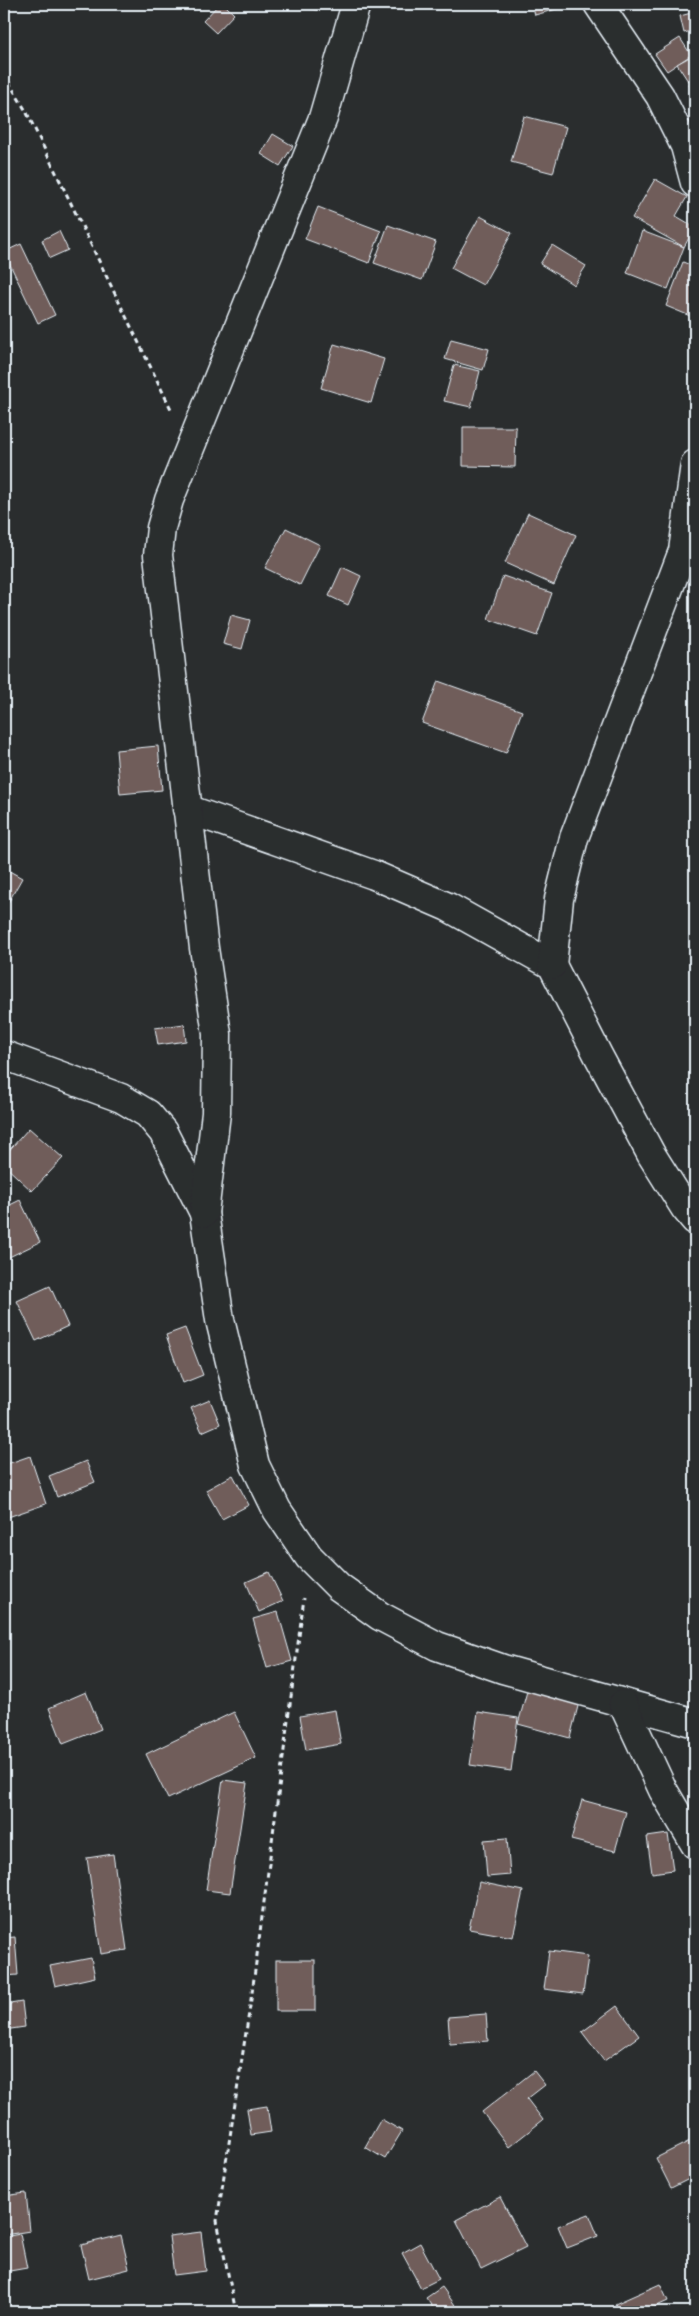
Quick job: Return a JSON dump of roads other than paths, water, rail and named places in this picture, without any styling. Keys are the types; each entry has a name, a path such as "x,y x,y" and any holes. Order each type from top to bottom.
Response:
{"street":[{"path":"356,4 323,118 191,450 169,500 161,528 158,555 187,809 217,1034 216,1113 204,1212 220,1320 255,1464 277,1510 309,1557 339,1587 380,1616 437,1646 503,1669 695,1723"},
{"path":"598,4 660,96 685,146 695,182"},
{"path":"552,966 559,899 574,838 683,551 695,464"},
{"path":"187,809 374,875 448,907 552,966 651,1154 685,1208 695,1220"},
{"path":"4,1055 112,1094 148,1114 163,1132 204,1212"},
{"path":"622,1704 663,1790 695,1844"}]}
